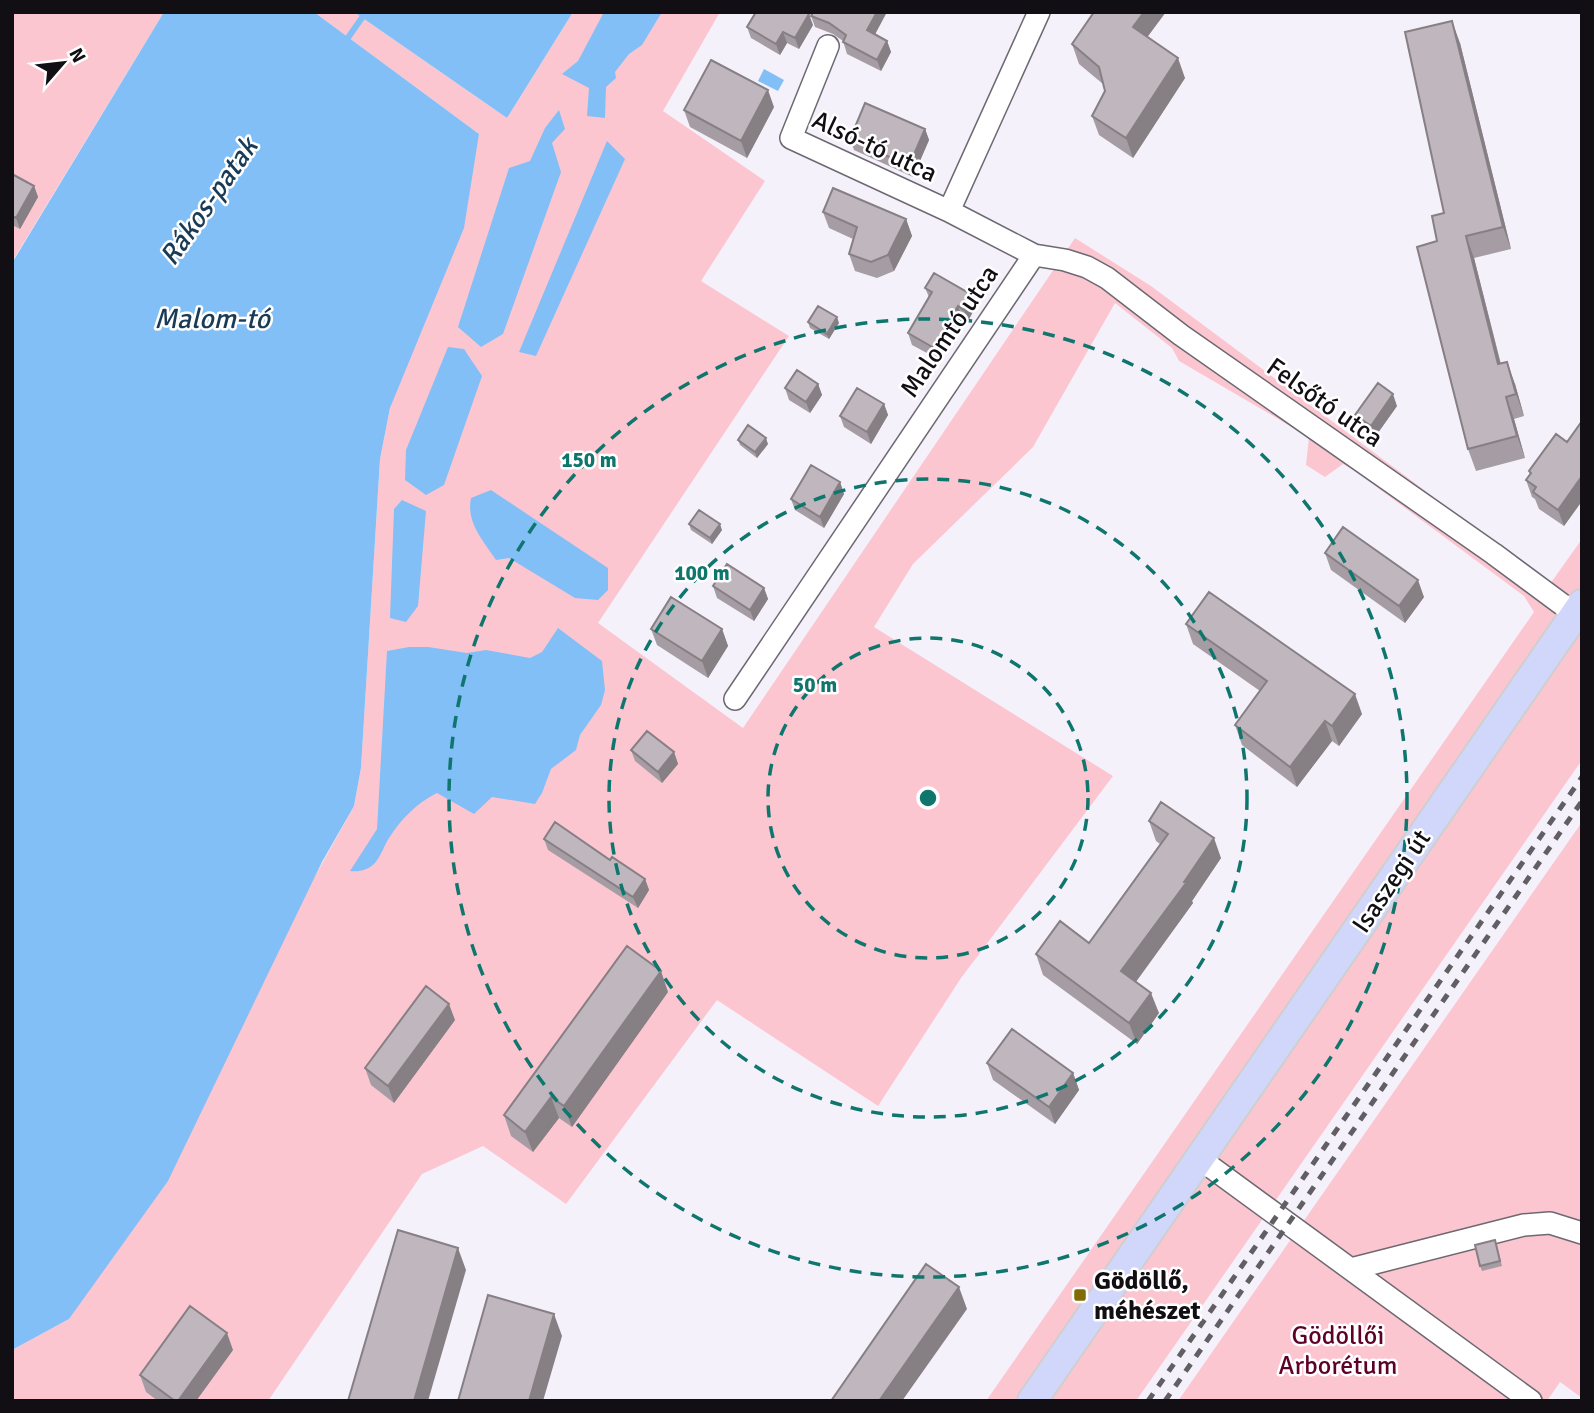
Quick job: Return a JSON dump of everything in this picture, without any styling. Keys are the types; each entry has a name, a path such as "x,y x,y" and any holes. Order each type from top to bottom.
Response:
{"main road":[{"name":"Isaszegi út","path":"1032,1401 1578,609"}],"street":[{"path":"949,211 1039,12"},
{"name":"Alsó-tó utca","path":"828,46 791,138 949,211"},
{"name":"Malomtó utca","path":"735,699 1034,255 949,211"},
{"name":"Felsőtó utca","path":"1034,255 1065,260 1087,267 1107,278 1181,335 1494,554 1578,609"},
{"path":"1200,1159 1531,1401"},
{"path":"1351,1269 1524,1224 1550,1223 1582,1233"}],"green space":[{"path":"12,12 164,12 12,262"},
{"path":"314,12 354,12 507,118 573,12 720,12 663,111 765,181 701,281 789,336 598,623 743,728 1075,238 1151,286 1550,584 1582,539 1582,760 1136,1401 986,1401 1534,612 1524,596 1351,468 1343,464 1325,477 1306,465 1309,437 1179,361 1172,348 1115,303 1033,447 913,564 874,627 1113,776 961,978 878,1106 717,1000 566,1204 483,1146 422,1174 268,1401 12,1401 12,1350 69,1319 354,806 361,768 380,459 390,408 479,134"},
{"name":"Gödöllői Arborétum","path":"1582,822 1582,1398 1560,1382 1547,1401 1178,1401"}],"water":[{"name":"Malom-tó","path":"164,12 314,12 479,134 464,228 390,408 380,459 361,768 354,806 322,862 168,1181 69,1319 12,1350 12,263"},
{"path":"354,12 573,12 507,118"},
{"path":"604,12 662,12 642,45 629,54 615,72 616,78 606,87 605,118 587,116 589,88 562,74 578,61"},
{"path":"764,69 784,80 778,91 758,81"},
{"path":"559,110 565,129 552,143 561,172 503,334 481,347 458,327 509,168 530,161 545,128"},
{"path":"607,141 625,159 536,356 519,352"},
{"path":"448,347 464,349 482,376 444,485 426,495 405,480 406,450"},
{"path":"491,490 608,568 608,590 598,600 575,598 509,558 496,560 473,523 470,507 471,498"},
{"path":"402,500 426,511 418,606 406,622 390,618 394,509"},
{"path":"558,628 602,661 605,690 601,705 580,735 576,750 551,769 535,804 492,797 474,814 437,793 404,818 375,863 364,870 350,871 377,829 387,651 428,647 467,653 486,650 530,658 542,652"}],"building":[{"path":"756,12 809,14 795,38 783,32 776,44 747,27"},
{"path":"813,12 877,12 867,30 887,41 877,60 843,42 846,35 829,23 811,16"},
{"path":"1094,12 1144,12 1133,27 1178,58 1126,138 1092,116 1105,91 1099,67 1072,44"},
{"path":"1452,21 1503,227 1466,236 1498,364 1507,362 1516,394 1506,397 1517,436 1468,449 1417,247 1437,241 1432,216 1444,213 1405,32"},
{"path":"711,60 768,90 741,141 684,110"},
{"path":"865,103 925,129 909,166 850,139"},
{"path":"12,174 34,186 16,218 12,216"},
{"path":"833,188 906,219 888,255 871,262 849,254 857,227 823,212"},
{"path":"934,273 972,295 964,310 958,306 934,348 908,333 932,292 925,288"},
{"path":"818,306 837,317 827,334 808,322"},
{"path":"797,370 818,384 806,402 785,388"},
{"path":"1378,383 1393,394 1371,426 1355,415"},
{"path":"857,388 884,404 867,432 840,416"},
{"path":"1582,421 1582,476 1558,510 1533,492 1536,487 1526,480 1531,473 1529,471 1556,434 1567,442"},
{"path":"748,425 766,438 755,452 738,440"},
{"path":"811,465 840,482 820,517 791,499"},
{"path":"699,510 720,524 710,538 689,524"},
{"path":"1343,527 1418,580 1399,606 1325,553"},
{"path":"727,564 764,588 750,610 713,586"},
{"path":"1209,592 1355,694 1332,726 1325,721 1290,767 1235,725 1267,681 1186,624"},
{"path":"671,597 722,629 702,661 651,629"},
{"path":"647,731 674,752 658,772 631,750"},
{"path":"1161,802 1214,838 1184,882 1186,883 1121,971 1151,993 1129,1023 1036,954 1060,921 1089,943 1168,834 1149,821"},
{"path":"555,822 610,860 612,857 645,879 633,897 544,839"},
{"path":"627,946 661,971 564,1106 551,1097 525,1132 504,1115"},
{"path":"426,986 449,1004 388,1086 365,1068"},
{"path":"1012,1029 1073,1073 1049,1107 987,1063"},
{"path":"398,1230 458,1248 414,1401 348,1401"},
{"path":"1495,1240 1500,1261 1480,1266 1475,1245"},
{"path":"926,1264 959,1287 879,1401 831,1401"},
{"path":"488,1295 554,1314 529,1401 458,1401"},
{"path":"190,1306 227,1333 178,1401 175,1401 140,1375"}],"waterway":[{"name":"Rákos-patak","path":"345,42 366,12"}],"railway":[{"path":"1148,1401 1582,777"},
{"path":"1165,1401 1582,801"}],"place":[{"name":"Gödöllő, méhészet","path":"1080,1295"}]}
